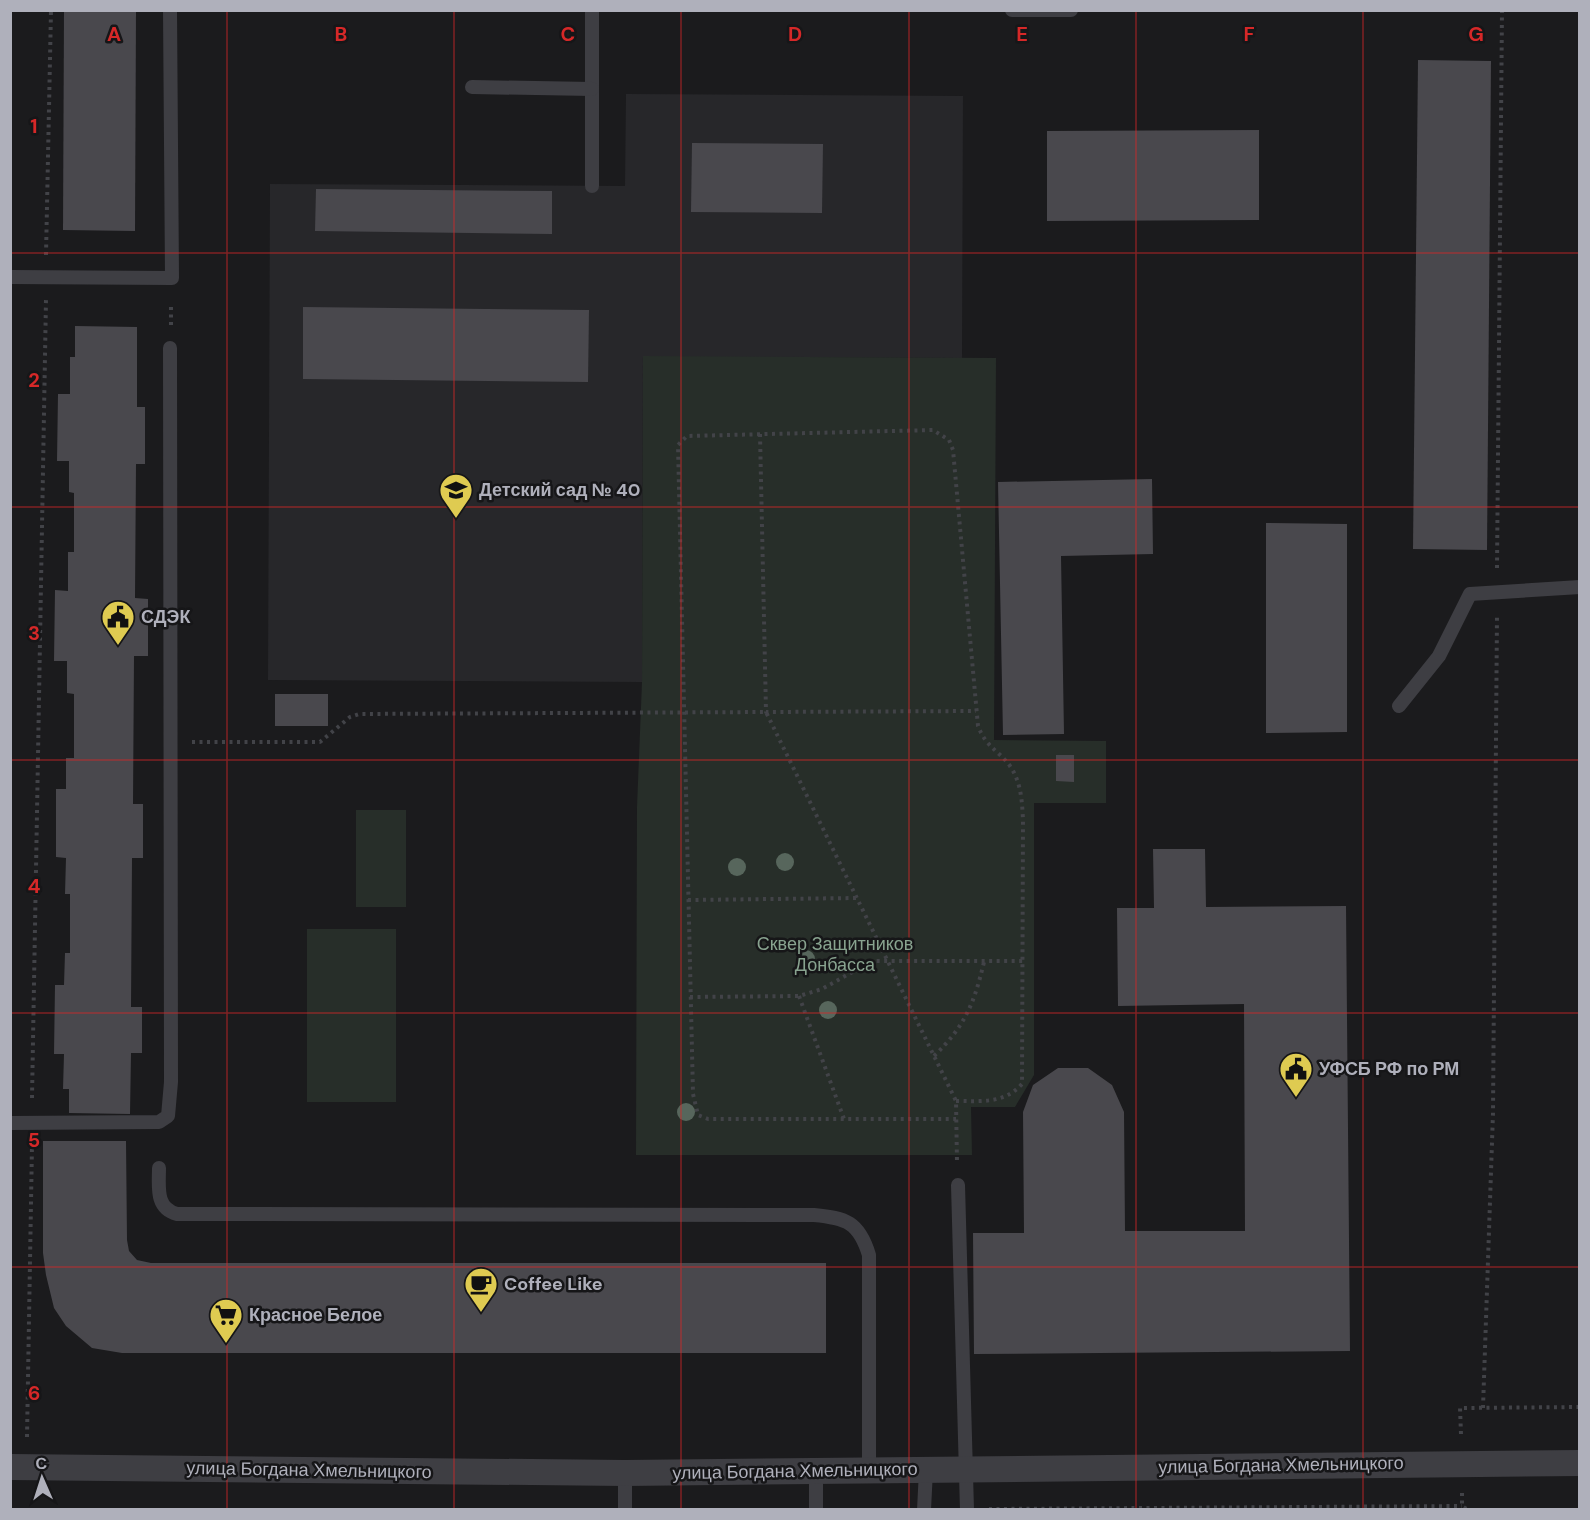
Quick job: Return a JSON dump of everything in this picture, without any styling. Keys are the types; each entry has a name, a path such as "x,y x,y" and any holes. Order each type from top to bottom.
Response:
{"street":[{"name":"улица Богдана Хмельницкого","path":"10,1467 625,1473 1580,1463"}],"lane":[{"path":"10,277 172,278 170,10"},
{"path":"592,10 592,186"},
{"path":"1012,10 1071,10"},
{"path":"472,87 592,89"},
{"path":"10,1124 159,1122 168,1116 171,1082 170,348"},
{"path":"1399,706 1439,656 1470,594 1580,587"},
{"path":"159,1168 161,1202 170,1212 177,1214 814,1215 844,1219 857,1228 869,1255 869,1470"},
{"path":"958,1185 967,1509"},
{"path":"816,1470 816,1509"},
{"path":"924,1509 926,1470"},
{"path":"625,1473 625,1509"}],"path":[{"path":"27,1414 51,10"},
{"path":"1483,1408 1493,1113 1502,10"},
{"path":"170,348 172,278"},
{"path":"956,1101 993,1101 1008,1096 1022,1084 1022,794 1009,765 983,740 976,711 952,450 949,440 933,430 687,436 678,445 690,997 693,1094 698,1115 702,1119 956,1119"},
{"path":"760,434 766,712 956,1101 958,1185"},
{"path":"171,742 320,742 350,717 359,714 976,711"},
{"path":"688,900 857,898"},
{"path":"690,997 799,996 822,989 873,961 1023,961"},
{"path":"934,1056 954,1036 976,998 984,962"},
{"path":"799,996 844,1120"},
{"path":"1460,1408 1580,1407"},
{"path":"986,1509 1462,1506"}],"shaded area":[{"name":"Детский сад № 40","path":"626,94 963,96 962,358 643,357 642,682 268,680 270,184 625,186"}],"green space":[{"name":"Сквер Защитников Донбасса","path":"643,356 996,358 994,740 1106,741 1106,803 1034,803 1034,1075 1015,1107 971,1107 972,1155 636,1155 637,807 642,682"},
{"path":"356,810 406,810 406,907 356,907"},
{"path":"307,929 396,929 396,1102 307,1102"}],"building":[{"path":"64,10 136,10 135,231 63,230"},
{"path":"1418,60 1491,61 1487,550 1413,549"},
{"path":"1259,130 1259,220 1047,221 1047,131"},
{"path":"692,143 823,144 822,213 691,212"},
{"path":"316,189 552,191 552,234 315,231"},
{"path":"303,307 589,310 588,382 303,379"},
{"path":"75,326 137,327 137,407 145,407 145,464 136,464 135,598 148,599 148,656 134,656 133,804 143,804 143,858 132,858 131,1007 142,1007 142,1053 131,1053 130,1114 69,1113 69,1089 63,1089 64,1054 54,1054 55,985 64,985 65,953 70,953 70,894 65,894 66,858 56,857 56,789 66,789 66,758 74,758 74,694 67,693 67,661 54,661 55,590 68,591 68,552 74,552 74,493 69,492 69,461 57,461 58,394 70,394 70,357 75,357"},
{"path":"1152,479 1153,554 1061,556 1064,734 1003,735 998,482"},
{"path":"1266,523 1347,524 1347,732 1266,733"},
{"path":"275,694 328,694 328,726 275,726"},
{"path":"1056,755 1074,755 1074,782 1056,781"},
{"name":"УФСБ РФ по РМ","path":"1153,849 1205,849 1206,907 1346,906 1350,1351 974,1354 973,1233 1024,1233 1023,1112 1033,1085 1058,1068 1088,1068 1112,1085 1124,1112 1125,1231 1245,1231 1244,1004 1118,1006 1117,908 1154,908"},
{"path":"43,1141 126,1141 127,1240 129,1251 137,1260 151,1263 826,1263 826,1353 122,1353 92,1348 66,1326 54,1308 46,1275 43,1253"}],"place":[{"name":"Детский сад № 40","path":"456,519"},
{"name":"СДЭК","path":"118,646"},
{"name":"УФСБ РФ по РМ","path":"1296,1098"},
{"name":"Coffee Like","path":"481,1313"},
{"name":"Красное Белое","path":"226,1344"}]}
